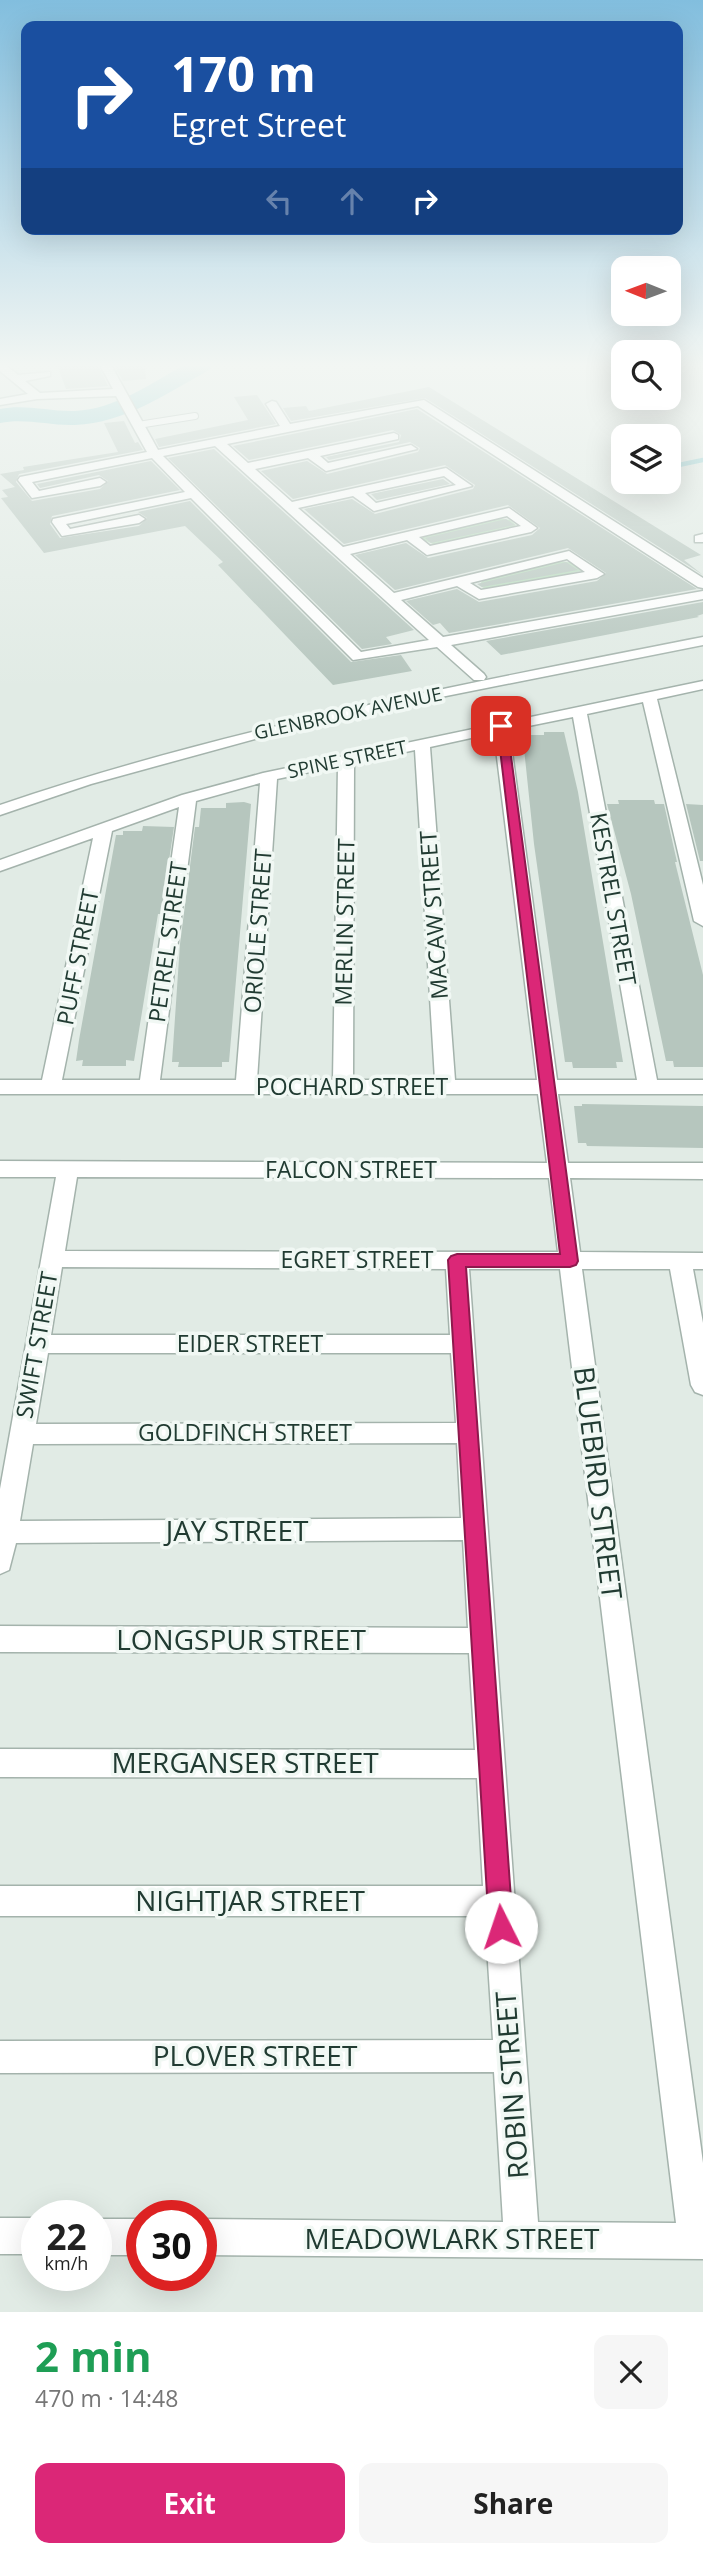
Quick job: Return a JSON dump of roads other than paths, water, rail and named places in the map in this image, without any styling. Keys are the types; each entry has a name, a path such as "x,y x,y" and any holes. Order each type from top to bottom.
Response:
{"street":[{"path":"64,473 23,480 36,495 102,484 91,473"},
{"path":"173,473 358,657 703,595"},
{"path":"252,473 478,677"},
{"path":"289,506 442,473"},
{"path":"356,492 374,507 466,486 447,473"},
{"path":"530,473 703,584"},
{"path":"127,508 139,519 67,533 58,522 194,494"},
{"path":"340,552 409,535 509,512 531,528 428,551 409,535"},
{"path":"391,598 569,555 597,574 479,595 460,582"},
{"name":"GLENBROOK AVENUE","path":"0,797 189,738 292,714 703,633"},
{"name":"GLENBROOK AVENUE","path":"0,810 131,766 228,739 703,641"},
{"name":"SPINE STREET","path":"0,866 188,798 270,776 703,685"},
{"path":"649,696 703,921"},
{"name":"KESTREL STREET","path":"579,710 648,1087"},
{"name":"BLUEBIRD STREET","path":"501,726 700,2241"},
{"name":"MACAW STREET","path":"422,742 445,1087"},
{"name":"MERLIN STREET","path":"343,1087 346,758"},
{"name":"ORIOLE STREET","path":"246,1087 270,776"},
{"name":"PETREL STREET","path":"149,1087 188,798"},
{"name":"PUFF STREET","path":"51,1087 104,827"},
{"name":"POCHARD STREET","path":"0,1087 703,1087"},
{"name":"FALCON STREET","path":"0,1169 703,1171"},
{"name":"SWIFT STREET","path":"0,1562 3,1532 68,1169"},
{"name":"EGRET STREET","path":"52,1259 692,1261"},
{"name":"ROBIN STREET","path":"457,1260 522,2239"},
{"path":"692,1261 703,1385"},
{"name":"EIDER STREET","path":"38,1344 462,1344"},
{"name":"GOLDFINCH STREET","path":"22,1434 468,1433"},
{"name":"JAY STREET","path":"3,1532 475,1529"},
{"name":"LONGSPUR STREET","path":"0,1639 482,1641"},
{"name":"MERGANSER STREET","path":"0,1763 491,1764"},
{"name":"NIGHTJAR STREET","path":"0,1900 499,1901"},
{"name":"PLOVER STREET","path":"0,2057 510,2056"},
{"path":"0,2236 21,2236"},
{"name":"MEADOWLARK STREET","path":"217,2237 700,2241"}]}
